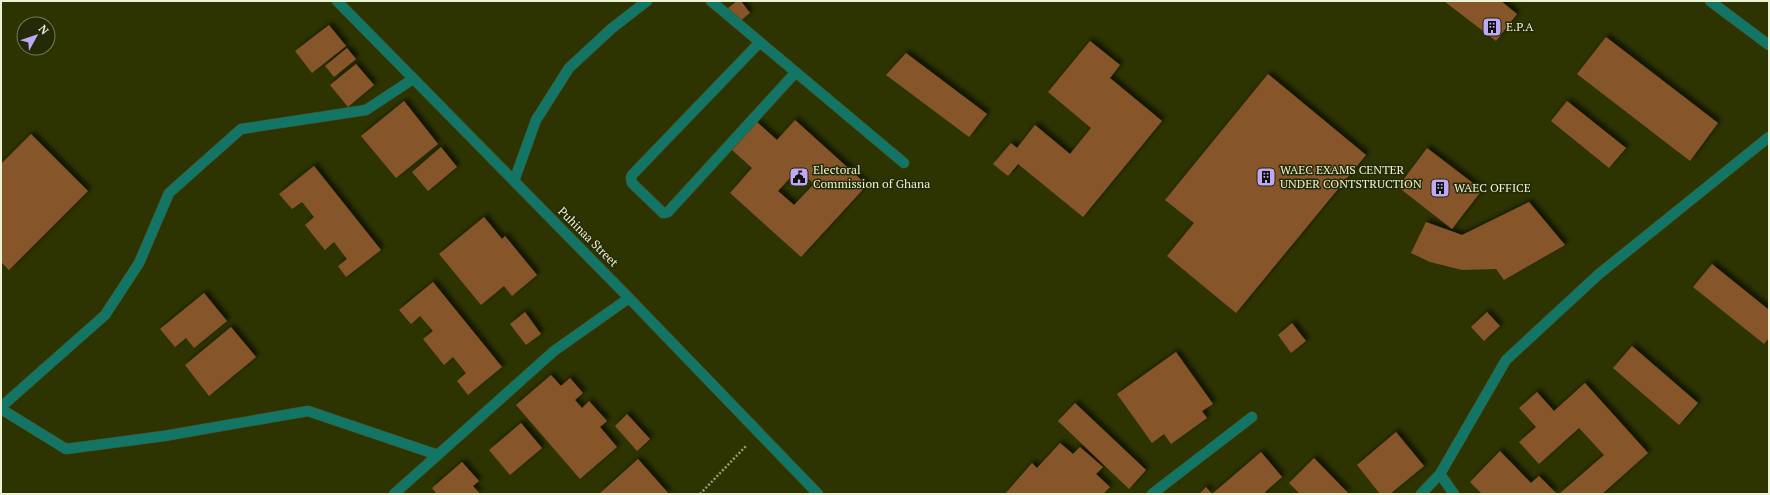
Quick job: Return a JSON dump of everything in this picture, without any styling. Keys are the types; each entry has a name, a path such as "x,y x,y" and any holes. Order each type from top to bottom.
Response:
{"street":[{"name":"Puhinaa Street","path":"337,1 629,298 818,494"},
{"path":"514,181 536,120 569,68 611,29 647,1"},
{"path":"711,1 904,163"},
{"path":"1710,1 1769,45"},
{"path":"760,42 632,175 632,183 663,212 668,212 796,72"},
{"path":"413,79 366,110 241,129 169,193 139,263 105,315 1,408 66,449 164,436 308,411 438,455"},
{"path":"1421,494 1440,474 1506,360 1599,274 1769,137"},
{"path":"394,494 554,350 629,298"},
{"path":"1152,494 1252,417"},
{"path":"1440,474 1454,494"}],"path":[{"path":"700,494 759,433"}],"building":[{"path":"737,1 741,1 750,13 739,22 728,8"},
{"name":"E.P.A","path":"1444,1 1501,1 1517,14 1496,41"},
{"path":"329,25 346,46 312,73 295,51"},
{"path":"1606,37 1718,123 1690,161 1577,74"},
{"path":"1090,41 1120,65 1110,78 1162,121 1083,217 1018,164 1008,176 993,164 1011,143 1017,148 1035,125 1070,154 1091,128 1048,92"},
{"path":"347,48 356,59 334,77 325,66"},
{"path":"906,53 987,114 969,137 886,75"},
{"path":"356,64 374,85 348,107 330,85"},
{"name":"WAEC EXAMS CENTER UNDER CONTSTRUCTION","path":"1268,74 1366,155 1236,313 1167,256 1194,223 1165,200"},
{"path":"404,101 438,144 396,178 361,136"},
{"path":"1567,101 1626,148 1609,168 1551,121"},
{"path":"795,120 867,185 801,257 730,193 752,168 732,150 757,122 777,140","holes":["798,169 814,184 794,205 778,191"]},
{"path":"31,134 88,191 9,270 1,262 1,164"},
{"path":"441,147 457,167 428,191 412,172"},
{"name":"WAEC OFFICE","path":"1427,148 1482,190 1452,229 1398,187"},
{"path":"314,166 381,250 346,277 338,266 347,259 334,242 325,250 305,225 314,217 302,202 292,209 279,194"},
{"path":"1529,202 1565,245 1504,280 1496,269 1462,270 1430,262 1411,253 1426,222 1462,235"},
{"path":"484,217 502,239 505,236 537,275 512,296 504,286 481,305 439,254"},
{"path":"1712,264 1769,310 1769,338 1764,344 1693,287"},
{"path":"433,282 502,367 468,395 457,381 466,373 453,357 444,365 423,339 433,331 420,316 411,324 399,310"},
{"path":"204,293 227,321 194,348 186,338 175,347 160,329"},
{"path":"525,312 541,334 526,345 510,324"},
{"path":"1487,312 1500,326 1484,341 1471,327"},
{"path":"1292,323 1306,341 1291,353 1278,335"},
{"path":"231,327 256,357 209,396 185,365"},
{"path":"1632,346 1698,403 1679,425 1613,368"},
{"path":"1176,352 1213,404 1202,411 1207,418 1171,444 1164,434 1152,443 1117,394"},
{"path":"551,375 561,386 570,378 583,393 575,400 582,408 589,401 607,421 600,427 617,447 580,479 516,405"},
{"path":"1585,383 1648,453 1602,494 1559,494 1604,455 1579,428 1539,464 1519,442 1536,427 1519,408 1537,392 1554,411"},
{"path":"1075,403 1146,470 1129,489 1058,421"},
{"path":"627,414 650,439 637,451 615,426"},
{"path":"521,423 542,448 510,475 489,450"},
{"path":"1396,432 1424,466 1390,494 1380,494 1357,465"},
{"path":"1060,443 1073,454 1080,447 1103,467 1096,474 1110,487 1103,494 1005,494 1032,463 1037,468"},
{"path":"1500,451 1531,483 1539,476 1556,493 1482,494 1470,482"},
{"path":"1261,452 1282,477 1265,492 1267,494 1212,494"},
{"path":"1314,458 1349,494 1300,494 1289,483"},
{"path":"638,459 669,494 599,494"},
{"path":"462,462 479,481 473,486 480,494 437,494 432,488"},
{"path":"1206,487 1212,494 1199,494"}],"place":[{"name":"E.P.A","path":"1492,27"},
{"name":"Electoral Commission of Ghana","path":"799,177"},
{"name":"WAEC EXAMS CENTER UNDER CONTSTRUCTION","path":"1266,177"},
{"name":"WAEC OFFICE","path":"1440,188"}]}
